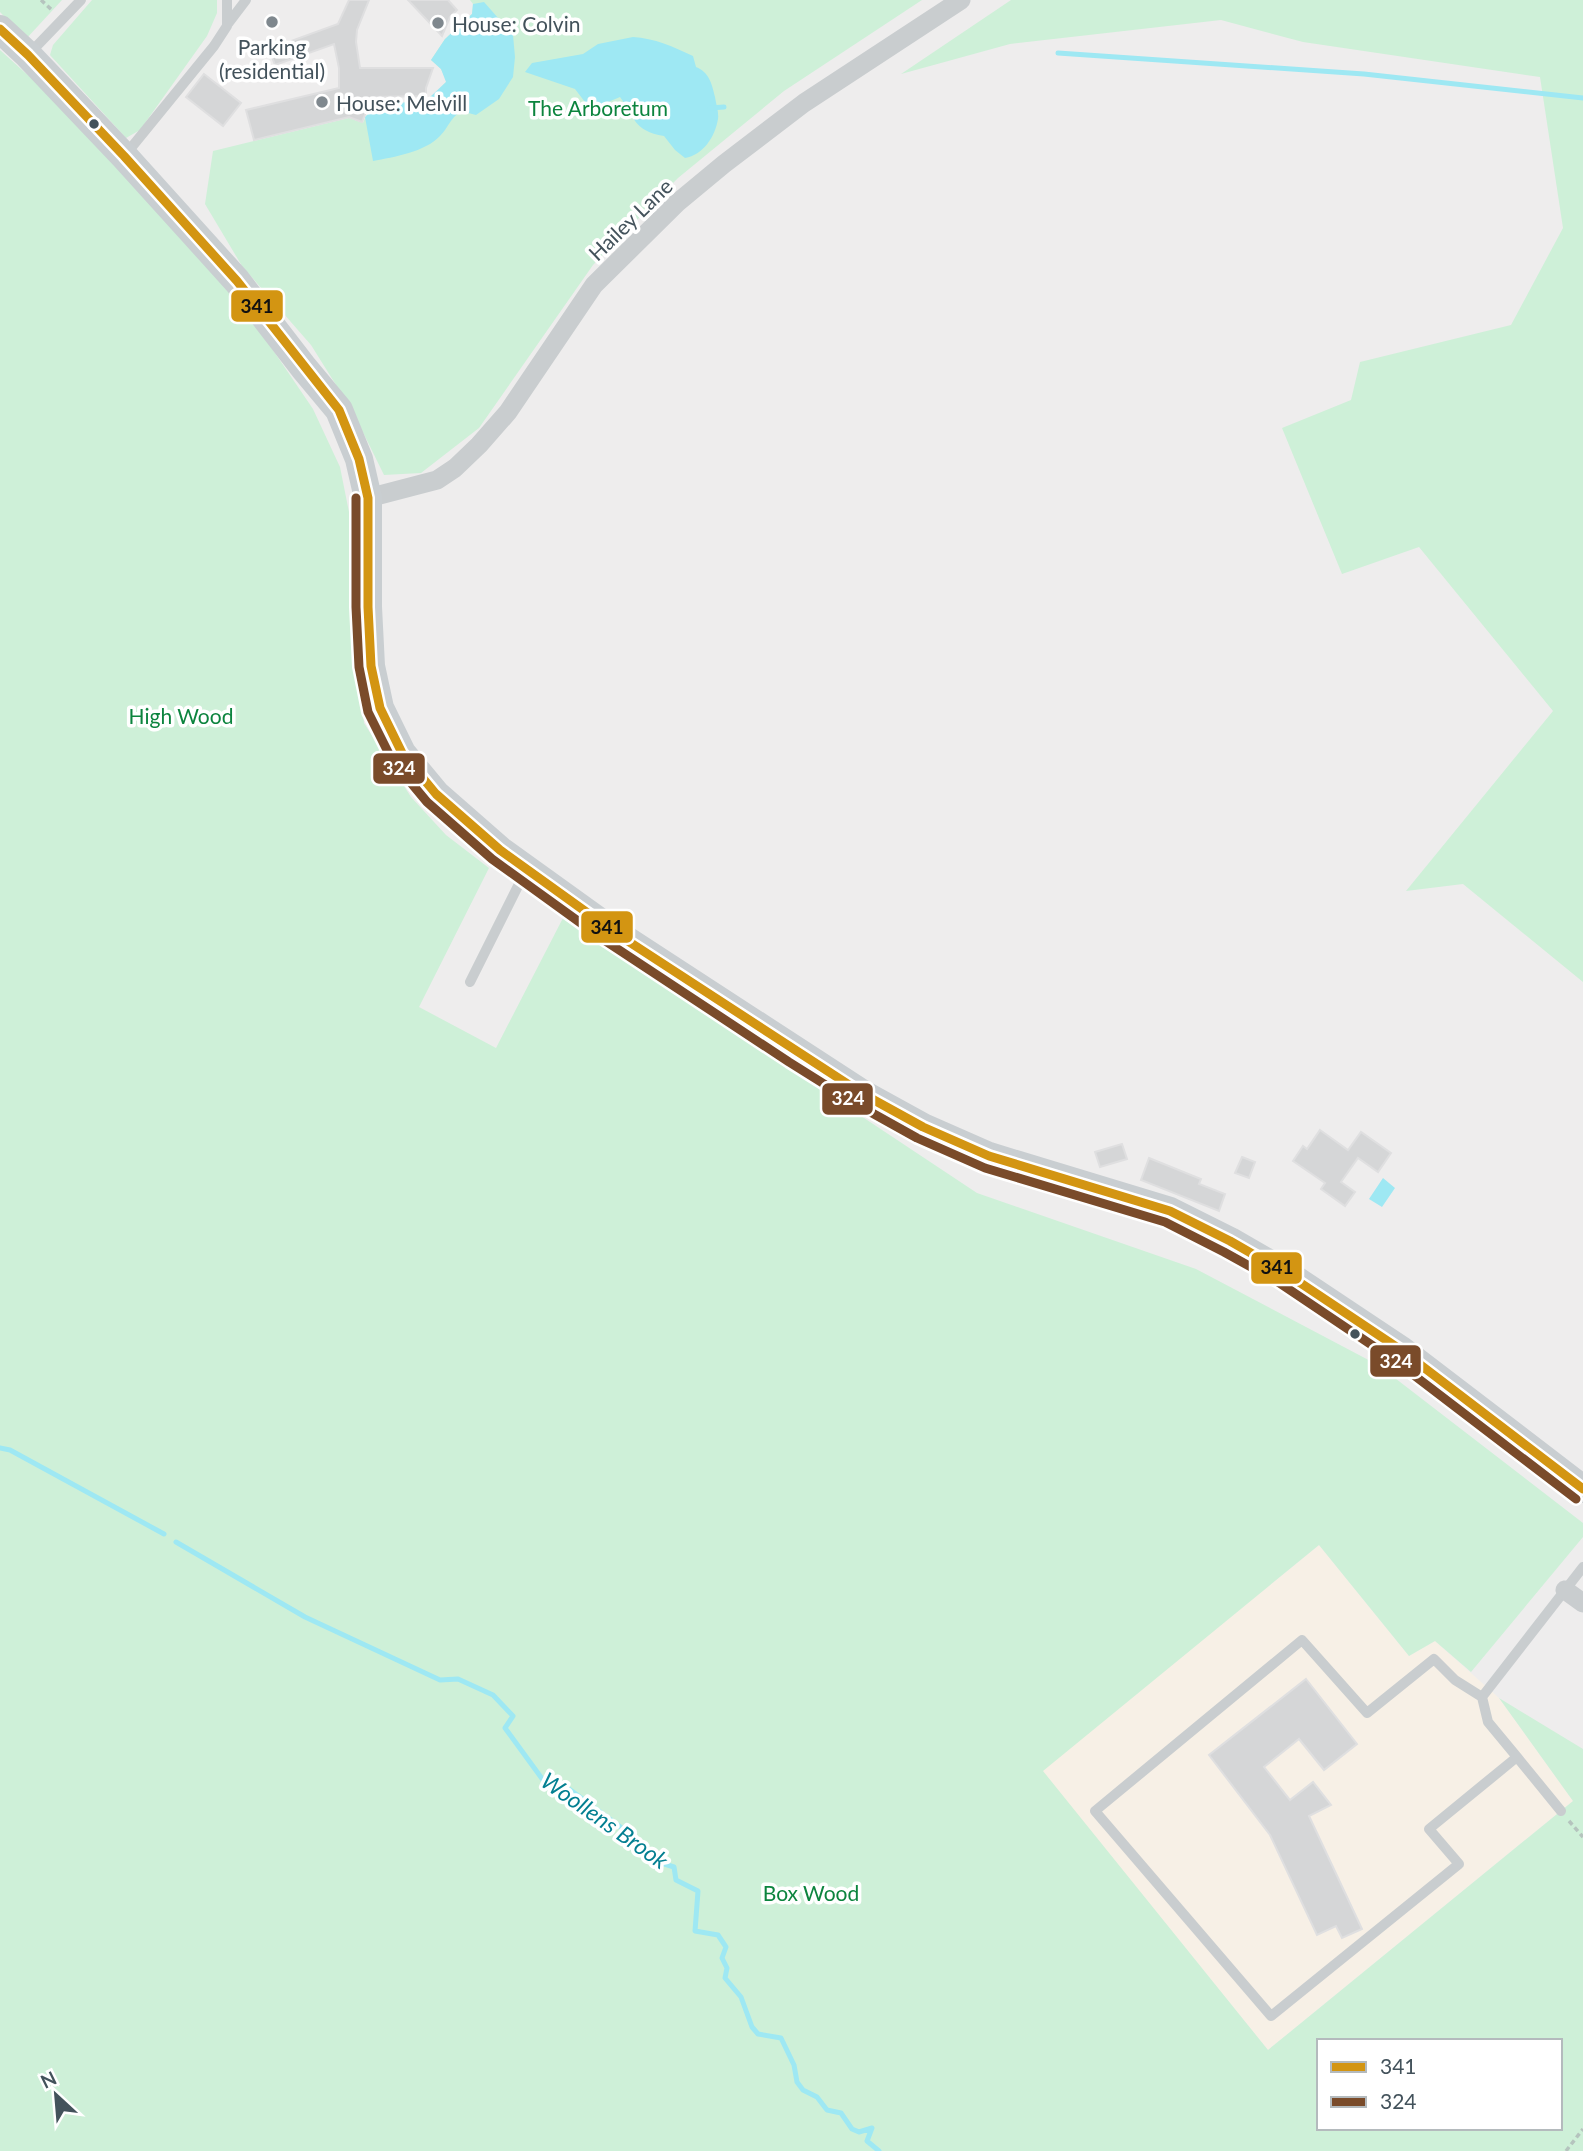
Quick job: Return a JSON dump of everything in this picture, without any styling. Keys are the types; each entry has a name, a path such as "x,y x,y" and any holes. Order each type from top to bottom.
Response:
{"main road":[{"path":"0,29 124,156 237,281 339,410 359,459 368,498 371,666 380,708 402,753 436,794 500,850 614,932 863,1094 923,1127 989,1156 1170,1211 1230,1241 1284,1272 1401,1350 1583,1489"}],"street":[{"name":"Hailey Lane","path":"368,498 437,480 455,468 480,445 508,412 594,285 677,203 804,103 961,0"},
{"path":"1565,1590 1583,1603"}],"lane":[{"path":"27,55 80,0"},
{"path":"227,0 227,26"},
{"path":"124,156 214,46 246,0"},
{"path":"470,982 526,870"},
{"path":"1482,1697 1583,1567"},
{"path":"1517,1757 1429,1829 1458,1864 1271,2015 1095,1811 1302,1640 1367,1713 1434,1659 1455,1680 1482,1697 1489,1722 1561,1811"}],"path":[{"path":"1561,1811 1583,1837"},
{"path":"1566,2151 1583,2129"}],"shaded area":[{"path":"1319,1545 1409,1656 1435,1641 1499,1698 1573,1801 1268,2050 1042,1771"}],"green space":[{"path":"0,0 62,0 26,39 0,12"},
{"path":"92,0 217,0 217,13 207,36 140,130 126,138 50,55 53,45"},
{"name":"The Arboretum","path":"470,0 922,0 784,91 678,178 593,265 479,428 421,473 384,475 353,412 311,345 242,266 205,204 213,151 349,118 363,123 376,107 421,101 430,97 447,81 441,69 431,60 445,39 472,14 473,4"},
{"path":"1011,0 1583,0 1583,982 1463,884 1406,891 1553,711 1419,547 1342,574 1282,428 1351,400 1360,362 1511,325 1563,228 1540,77 1303,42 1221,20 1010,44 901,74"},
{"path":"0,50 62,106 184,235 260,331 313,409 340,467 352,527 352,592 364,723 411,797 446,835 489,868 419,1007 496,1048 563,918 977,1193 1196,1269 1378,1365 1583,1523 1583,1537 1471,1672 1435,1641 1409,1656 1319,1545 1043,1771 1268,2050 1573,1801 1499,1698 1583,1749 1583,2151 0,2151"}],"water":[{"path":"484,2 513,35 513,77 499,99 476,115 461,111 434,142 426,146 409,153 373,161 365,117 375,107 391,101 401,103 429,98 446,82 441,69 431,60 445,39 472,14 473,4"},
{"path":"633,37 656,41 693,56 696,67 709,79 718,119 711,138 697,153 685,158 664,136 640,127 620,97 601,105 588,106 575,89 525,72 532,63 583,54 598,44"},
{"path":"1383,1178 1395,1188 1382,1207 1369,1199"}],"building":[{"name":"House: Melvill","path":"349,0 369,0 357,30 360,68 433,68 426,96 372,97 362,122 349,117 254,140 246,110 339,88 339,68 334,44 275,65 269,49 338,24"},
{"name":"House: Colvin","path":"408,0 448,0 457,10 450,17 442,36"},
{"path":"204,74 241,103 223,126 186,97"},
{"path":"1320,1130 1348,1150 1361,1132 1391,1153 1378,1172 1358,1158 1341,1182 1355,1192 1345,1206 1321,1189 1325,1183 1293,1161 1303,1146 1307,1149"},
{"path":"1122,1144 1127,1159 1100,1167 1095,1152"},
{"path":"1242,1157 1255,1162 1249,1178 1235,1173"},
{"path":"1149,1158 1201,1179 1199,1184 1225,1194 1219,1211 1141,1180"},
{"path":"1306,1679 1357,1744 1324,1770 1299,1739 1264,1767 1290,1800 1313,1782 1331,1805 1309,1816 1362,1929 1342,1938 1336,1926 1317,1935 1270,1835 1209,1755"}],"waterway":[{"path":"1058,53 1364,74 1583,98"},
{"path":"710,108 724,107"},
{"name":"Woollens Brook","path":"0,1448 10,1450 164,1534"},
{"name":"Woollens Brook","path":"176,1542 305,1617 440,1680 458,1679 493,1695 513,1716 505,1728 543,1780 569,1789 638,1840 658,1862 674,1867 676,1880 698,1891 695,1931 718,1935 726,1947 722,1958 727,1968 725,1978 741,1997 752,2027 758,2034 781,2038 794,2065 797,2082 803,2090 817,2097 827,2110 841,2113 852,2129 859,2132 872,2128 867,2141 879,2151"}],"transit line":[{"name":"341","path":"0,29 124,156 237,281 339,410 359,459 368,498 371,666 380,708 402,753 436,794 500,850 614,932 863,1094 923,1127 989,1156 1170,1211 1230,1241 1284,1272 1401,1350 1583,1489"},
{"name":"324","path":"356,498 359,667 368,712 392,760 427,802 492,859 607,942 789,1062 917,1138 985,1168 1165,1222 1278,1282 1394,1360 1576,1499"}],"place":[{"name":"Parking (residential)","path":"272,22"},
{"name":"House: Colvin","path":"438,23"},
{"name":"House: Melvill","path":"322,102"}],"park label":[{"name":"High Wood","path":"181,715"},
{"name":"Box Wood","path":"811,1892"}]}
